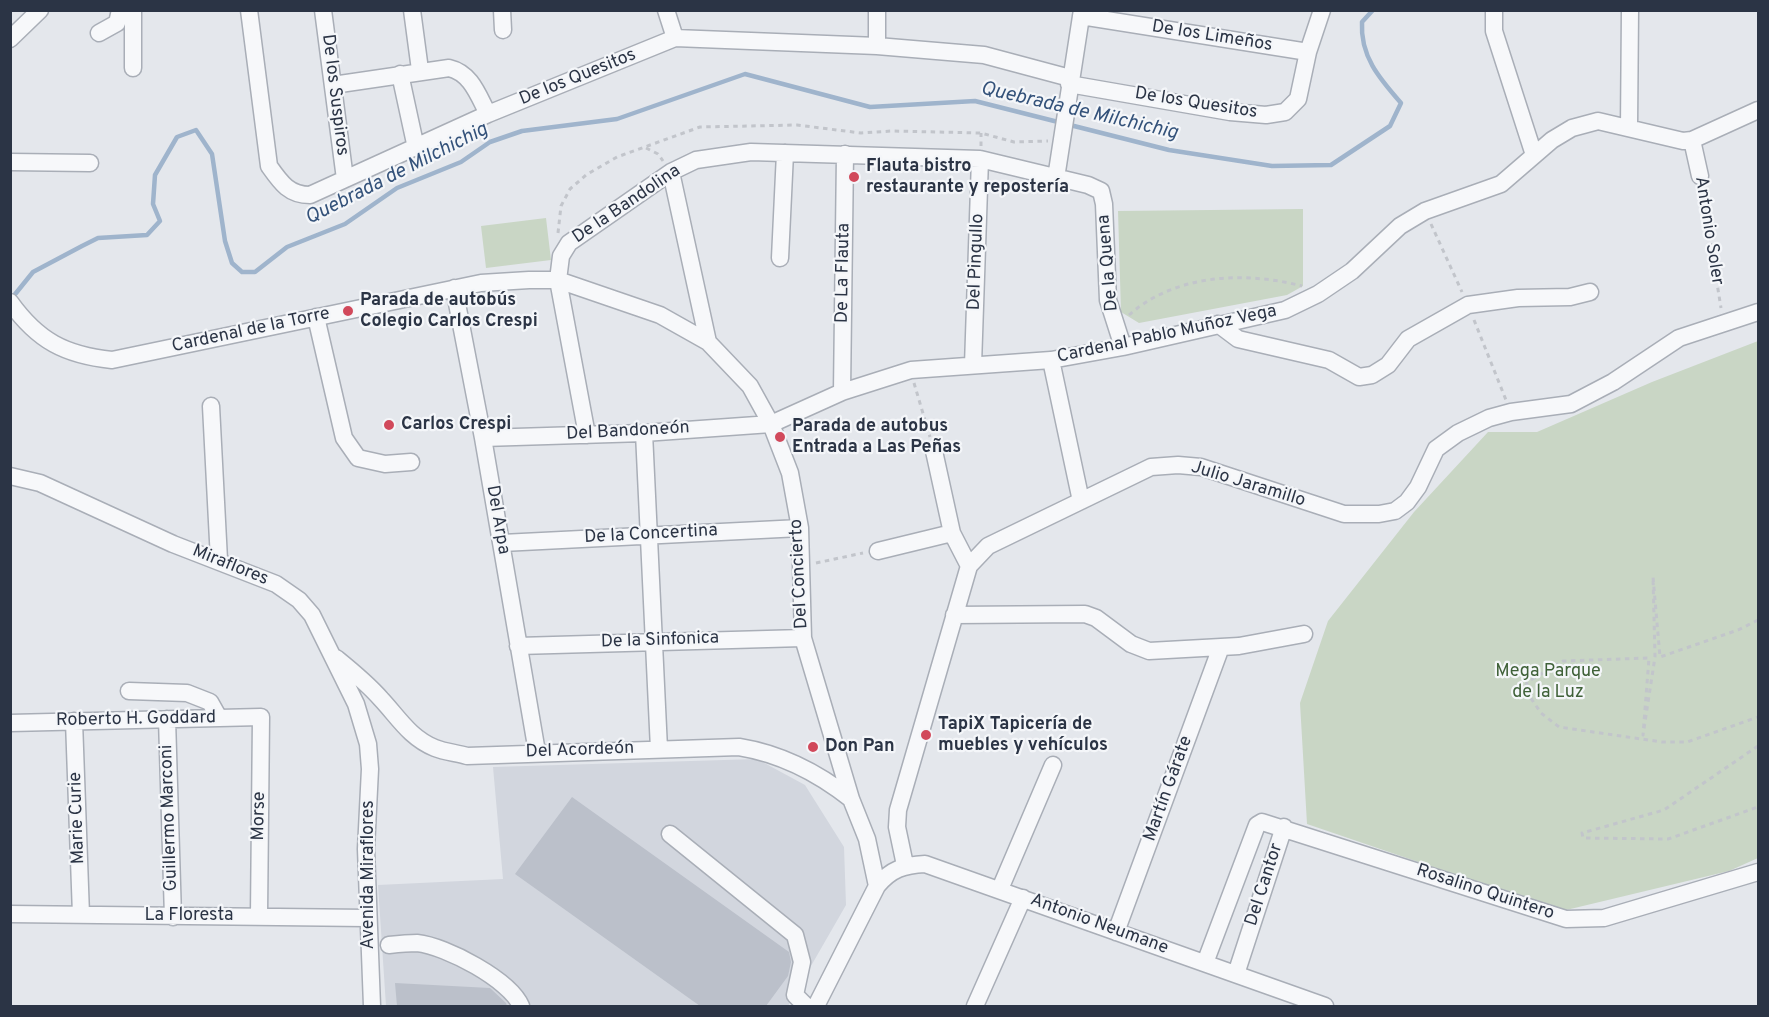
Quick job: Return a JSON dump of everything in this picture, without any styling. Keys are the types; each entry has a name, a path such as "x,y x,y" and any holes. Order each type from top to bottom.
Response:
{"street":[{"path":"10,39 40,10"},
{"path":"99,33 117,22 120,10"},
{"path":"133,10 133,68"},
{"name":"De los Quesitos","path":"249,10 269,166 284,188 301,195 310,195 488,114 675,38 877,45 984,55 1070,81 1230,112 1266,115 1286,112 1298,99 1308,52 1322,10"},
{"name":"De los Suspiros","path":"323,10 345,179"},
{"path":"412,10 420,70"},
{"path":"502,10 503,30"},
{"path":"666,10 675,38"},
{"path":"877,10 877,45"},
{"path":"1494,10 1494,31 1534,155"},
{"path":"1629,128 1630,10"},
{"path":"1056,178 1081,13"},
{"name":"De los Limeños","path":"1081,13 1308,52"},
{"path":"333,85 420,70 449,68 460,70 469,79 488,114"},
{"path":"400,74 416,148"},
{"path":"1692,140 1758,110"},
{"name":"Cardenal Pablo Muñoz Vega","path":"771,424 842,392 910,370 1051,360 1124,347 1284,310 1318,294 1352,271 1400,226 1425,211 1501,184 1534,155 1572,128 1598,121 1683,141 1692,140"},
{"name":"Antonio Soler","path":"1692,140 1700,176"},
{"name":"De la Bandolina","path":"587,435 558,280 561,256 569,243 671,172 696,160 751,152 846,154 980,159 1088,185"},
{"path":"780,258 785,153"},
{"name":"De La Flauta","path":"842,392 846,154"},
{"name":"Del Pingullo","path":"973,365 980,159"},
{"path":"10,162 90,163"},
{"path":"671,172 708,342"},
{"name":"De la Quena","path":"1088,185 1101,191 1104,204 1108,300 1124,347"},
{"name":"Cardenal de la Torre","path":"10,302 25,322 68,352 112,360 481,282 558,280"},
{"name":"Del Concierto","path":"558,280 660,315 708,342 750,386 771,424 790,473 800,528 803,565 803,638 851,799 867,839 877,886"},
{"name":"Del Arpa","path":"454,288 502,543 537,752"},
{"path":"1218,324 1238,339 1329,360 1359,377 1372,375 1388,365 1408,339 1468,305 1518,298 1570,297 1590,292"},
{"name":"Julio Jaramillo","path":"905,865 897,827 898,810 969,567 987,546 1150,467 1178,465 1202,467 1344,514 1395,512 1407,502 1418,487 1436,449 1458,433 1489,418 1511,412 1570,404 1613,382 1679,338 1758,312"},
{"path":"316,317 344,438 358,458 385,464 411,462"},
{"path":"1051,360 1081,501"},
{"path":"211,406 219,560"},
{"name":"Del Bandoneón","path":"483,438 644,433 771,424"},
{"path":"644,433 651,534 659,749"},
{"path":"934,451 952,532 969,567"},
{"name":"Miraflores","path":"10,476 40,483 173,544 276,584 298,600 312,615 333,656 356,704 368,744"},
{"name":"De la Concertina","path":"502,543 800,528"},
{"path":"878,550 952,532"},
{"path":"954,615 1085,615 1096,618 1131,644 1149,651 1239,646 1305,634"},
{"name":"De la Sinfonica","path":"518,646 654,640 803,638"},
{"name":"Martín Gárate","path":"1116,932 1221,647"},
{"name":"Del Acordeón","path":"333,656 359,676 383,700 399,723 436,748 467,756 739,747 770,752 828,781 851,799"},
{"path":"129,691 187,693 210,702 219,718"},
{"name":"Roberto H. Goddard","path":"10,723 261,717"},
{"name":"Morse","path":"259,915 261,717"},
{"name":"Guillermo Marconi","path":"167,719 173,917"},
{"name":"Marie Curie","path":"74,721 81,915"},
{"name":"Avenida Miraflores","path":"368,744 368,918 372,1006"},
{"path":"1000,889 1053,765"},
{"name":"Del Cantor","path":"1205,963 1257,825 1266,822 1284,827 1236,974"},
{"name":"Rosalino Quintero","path":"1284,827 1566,919 1604,918 1758,872"},
{"path":"670,834 795,935 802,962 795,995 806,1006"},
{"name":"Antonio Neumane","path":"905,865 925,864 1000,889 1325,1006"},
{"path":"816,1006 877,886 888,873 905,865"},
{"path":"975,1006 1023,898"},
{"name":"La Floresta","path":"10,914 368,918"},
{"path":"389,945 417,943 444,950 513,992 521,1006"}],"path":[{"path":"646,148 658,154 671,172"},
{"name":"Antonio Soler","path":"1700,176 1723,323"},
{"path":"1114,322 1128,316 1143,303 1211,278 1250,277 1281,280 1303,286 1318,294"},
{"path":"910,370 934,451"},
{"path":"803,565 878,550"},
{"path":"1758,620 1738,630 1660,657 1653,577 1655,657 1643,735 1649,658 1563,661 1527,682 1526,691 1541,713 1559,727 1662,742 1686,742 1758,717"},
{"path":"1758,746 1664,810 1582,833 1583,838 1668,839 1758,807"}],"shaded area":[{"path":"757,759 805,785 844,847 846,905 788,1006 386,1006 378,885 503,879 493,767"}],"green space":[{"path":"1303,209 1303,286 1287,295 1139,323 1121,312 1118,211"},
{"path":"546,218 551,260 486,268 481,226"},
{"name":"Mega Parque de la Luz","path":"1758,341 1758,858 1729,871 1562,911 1307,824 1300,703 1328,621 1414,512 1488,432 1537,432 1652,382"}],"building":[{"path":"572,797 789,952 791,962 788,976 766,1006 700,1006 515,874"},
{"path":"395,983 490,988 507,1006 397,1006"}],"waterway":[{"name":"Quebrada de Milchichig","path":"12,298 33,272 98,238 147,235 160,221 153,204 155,175 177,137 196,130 212,154 225,241 232,263 242,272 255,272 287,247 345,224 397,188 461,162 490,142 522,131 617,119 745,74 870,107 975,101 1169,150 1272,166 1331,165 1390,126 1401,103 1372,66 1364,45 1362,22 1373,10"}],"place":[{"name":"Flauta bistro restaurante y repostería","path":"854,177"},
{"name":"Parada de autobús Colegio Carlos Crespi","path":"348,311"},
{"name":"Carlos Crespi","path":"389,425"},
{"name":"Parada de autobus Entrada a Las Peñas","path":"780,437"},
{"name":"TapiX Tapicería de muebles y vehículos","path":"926,735"},
{"name":"Don Pan","path":"813,747"}]}
